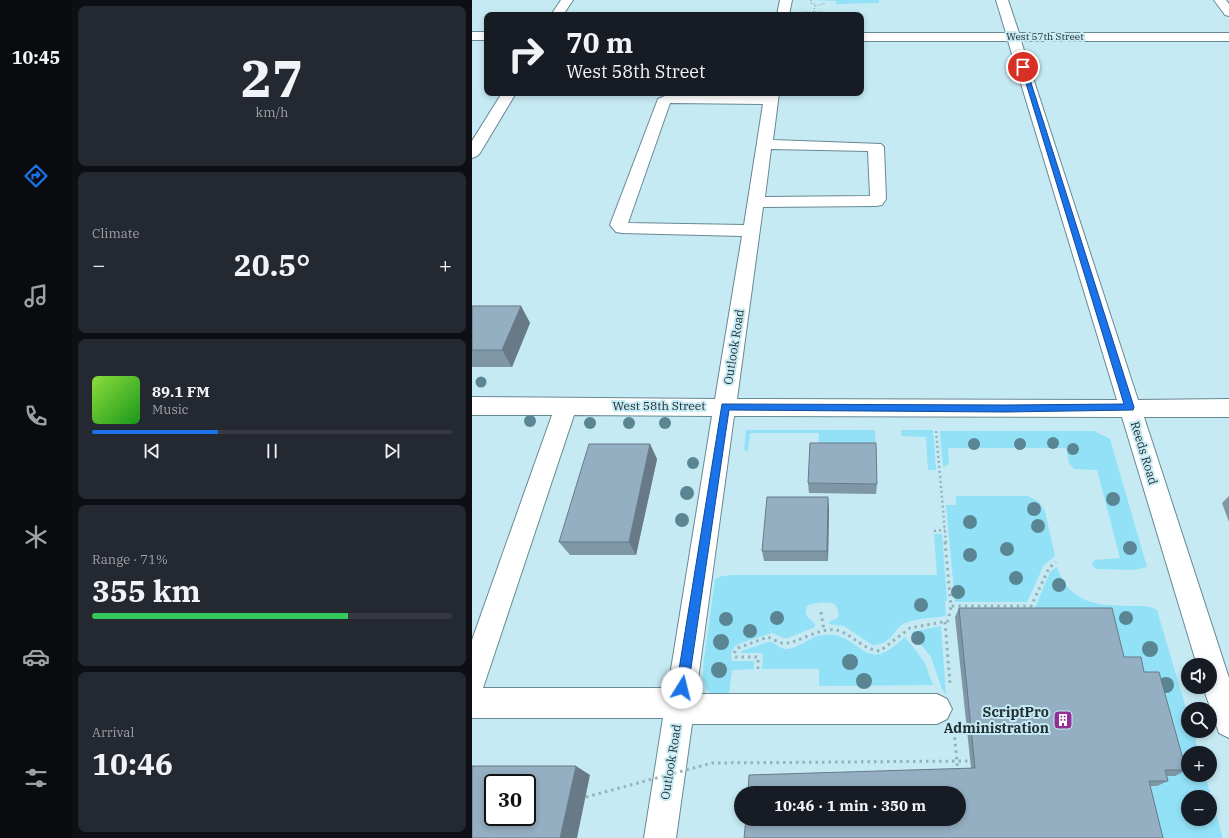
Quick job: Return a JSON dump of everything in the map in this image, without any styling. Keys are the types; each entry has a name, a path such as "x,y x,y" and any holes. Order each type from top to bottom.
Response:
{"street":[{"path":"559,12 567,0"},
{"path":"784,12 786,0"},
{"name":"Reeds Road","path":"1002,0 1229,723"},
{"path":"1220,0 1229,12"},
{"path":"472,36 484,36"},
{"name":"West 57th Street","path":"864,37 1229,37"},
{"path":"472,153 507,96"},
{"path":"751,231 622,228 619,225 663,102 667,99 771,96"},
{"name":"Outlook Road","path":"660,838 771,96"},
{"path":"756,202 876,201 878,199 876,147 764,144"},
{"name":"West 58th Street","path":"472,406 725,406 1005,409 1130,407 1229,408"},
{"path":"472,680 566,406"},
{"path":"472,703 680,706 947,707"}],"path":[{"path":"811,0 811,3 816,5 826,3"},
{"path":"813,12 813,7 816,5"},
{"path":"801,12 823,12"},
{"path":"758,669 758,657 736,657 734,656 736,649 768,637 782,643 788,643 813,633 835,630 841,632 870,650 880,651 887,647 901,633 910,628 949,620 951,606 935,428"},
{"path":"934,531 945,530"},
{"path":"951,606 1031,606 1049,568 1056,562"},
{"path":"821,612 824,631"},
{"path":"945,622 947,707 958,777"},
{"path":"586,797 712,764 970,761"}],"shaded area":[{"path":"813,0 879,0 879,3 836,4 836,1"},
{"path":"746,430 875,430 876,450 818,450 819,433 750,433 748,451 745,451"},
{"path":"901,430 933,430 936,470 928,470 926,437 901,436"},
{"path":"940,431 1094,431 1110,439 1147,567 1134,570 1094,568 1092,563 1094,560 1120,558 1097,470 1074,469 1069,463 1066,448 948,448 949,464 943,467"},
{"path":"956,496 1028,496 1039,502 1045,511 1055,556 1044,565 1027,602 955,602 946,505 956,505"},
{"path":"934,534 942,534 947,600 945,602 946,616 908,622 903,624 885,642 872,645 844,626 829,624 830,621 839,616 837,608 834,604 818,603 810,605 807,606 806,614 815,624 815,627 788,638 772,633 741,643 734,647 731,653 732,661 754,661 754,669 732,670 729,694 713,695 706,689 703,679 703,667 715,579 722,576 734,575 937,575"},
{"path":"1057,567 1062,579 1069,589 1077,596 1108,605 1142,606 1157,610 1184,702 1181,702 1181,738 1195,738 1197,746 1181,746 1181,782 1207,782 1209,790 1181,790 1181,826 1217,826 1217,817 1223,838 1151,838 1034,610 1050,572"},
{"path":"941,626 946,695 942,689 931,657 911,632"},
{"path":"820,635 833,635 847,639 867,653 873,654 888,651 905,637 924,661 933,685 819,686 819,669 762,669 763,653 740,653 744,650 769,642 774,643 784,649 790,649"}],"building":[{"path":"472,306 521,306 502,350 472,350"},
{"path":"810,443 876,443 877,484 808,483"},
{"path":"589,444 650,444 629,542 559,542"},
{"path":"767,497 828,497 827,551 762,551"},
{"name":"ScriptPro Administration","path":"959,608 1112,608 1124,657 1141,657 1144,672 1159,672 1181,752 1181,770 1165,770 1168,781 1149,781 1163,838 744,838 745,826 966,826 966,786 748,786 749,775 975,768"},
{"path":"472,766 576,766 560,838 472,838"}],"place":[{"name":"ScriptPro Administration","path":"1063,720"}],"route":[{"path":"682,688 725,406 1005,409 1130,407 1023,67"}]}
